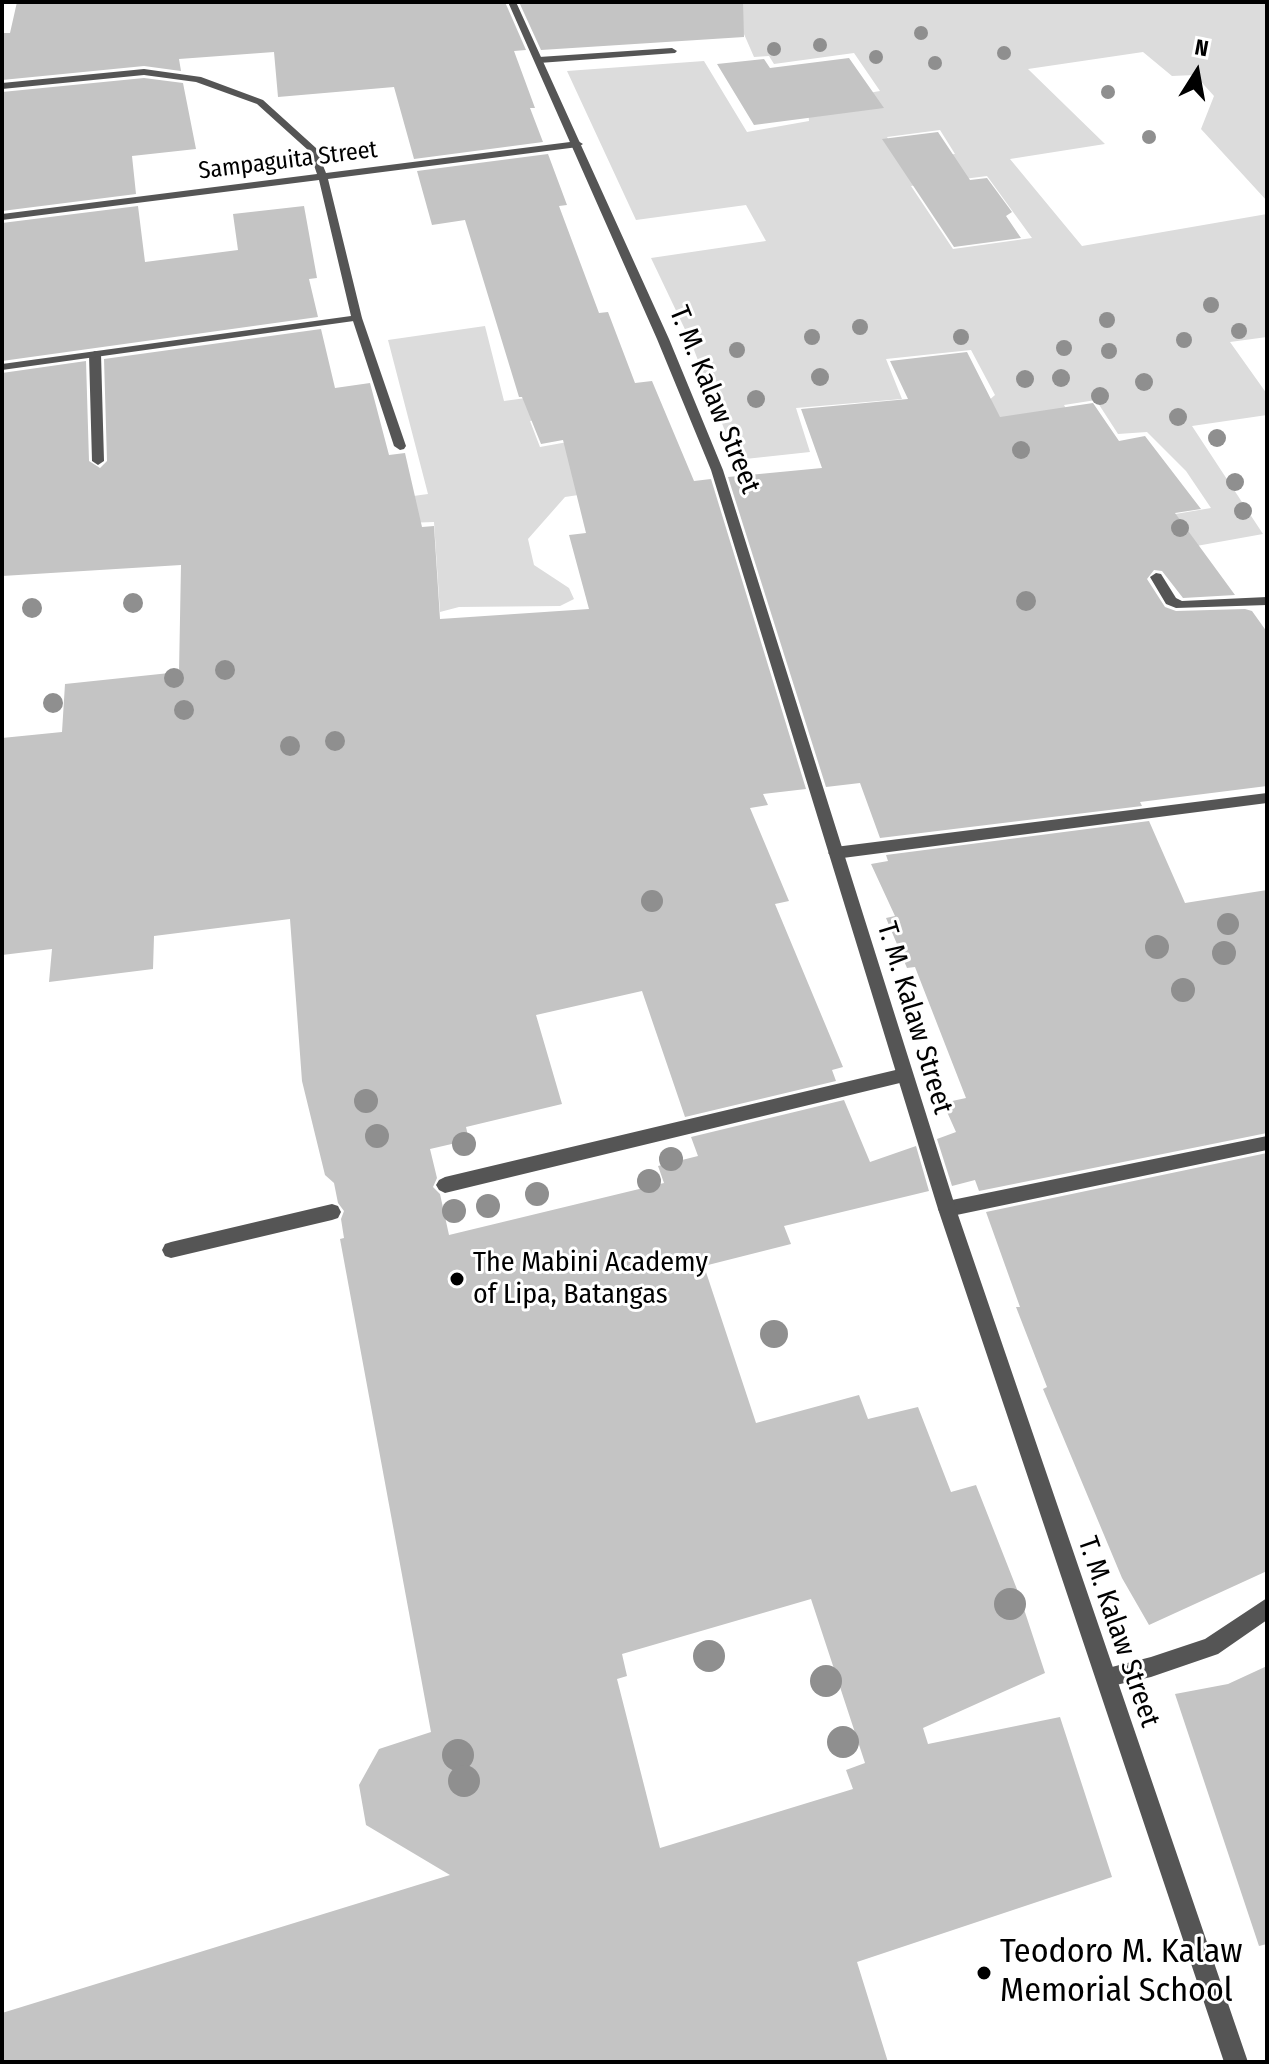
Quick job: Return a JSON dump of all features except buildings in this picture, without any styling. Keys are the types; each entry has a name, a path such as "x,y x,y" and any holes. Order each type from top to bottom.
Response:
{"street":[{"name":"T. M. Kalaw Street","path":"512,2 578,144 717,470 947,1209 1236,2062"},
{"path":"539,60 672,51"},
{"path":"2,86 144,72 198,79 260,102 313,150 323,177 357,318 400,446"},
{"name":"Sampaguita Street","path":"2,217 578,144"},
{"path":"2,367 357,318"},
{"path":"95,354 98,461"},
{"path":"1156,577 1171,601 1181,605 1267,601"},
{"path":"835,853 1267,798"},
{"path":"445,1185 904,1075"},
{"path":"947,1209 1267,1143"},
{"path":"171,1250 332,1212"},
{"path":"1107,1677 1167,1663 1211,1647 1267,1608"}],"shaded area":[{"path":"730,2 1267,2 1267,201 1201,129 1214,96 1195,75 1172,76 1143,52 1028,69 1105,144 1010,159 1082,246 1267,214 1267,337 1230,342 1267,394 1267,415 1192,426 1263,534 1163,552 1146,519 1211,508 1186,471 1147,432 1118,434 1096,400 1064,405 1087,445 980,455 980,408 995,395 971,350 886,359 902,399 796,408 810,452 736,460 691,342 651,258 766,241 746,205 636,220 567,71 704,61 747,132 809,121 808,108 828,100 880,91 854,53 774,64 769,56 754,57","holes":["940,130 955,154 901,160 887,137","987,176 1032,238 953,249 911,186"]},
{"path":"485,326 504,401 555,394 563,415 530,421 540,447 573,441 585,494 565,497 528,539 534,565 569,588 574,599 560,606 459,607 440,612 434,522 149,532 428,494 388,340"}],"place":[{"name":"The Mabini Academy of Lipa, Batangas","path":"457,1279"},
{"name":"Teodoro M. Kalaw Memorial School","path":"984,1973"}]}
